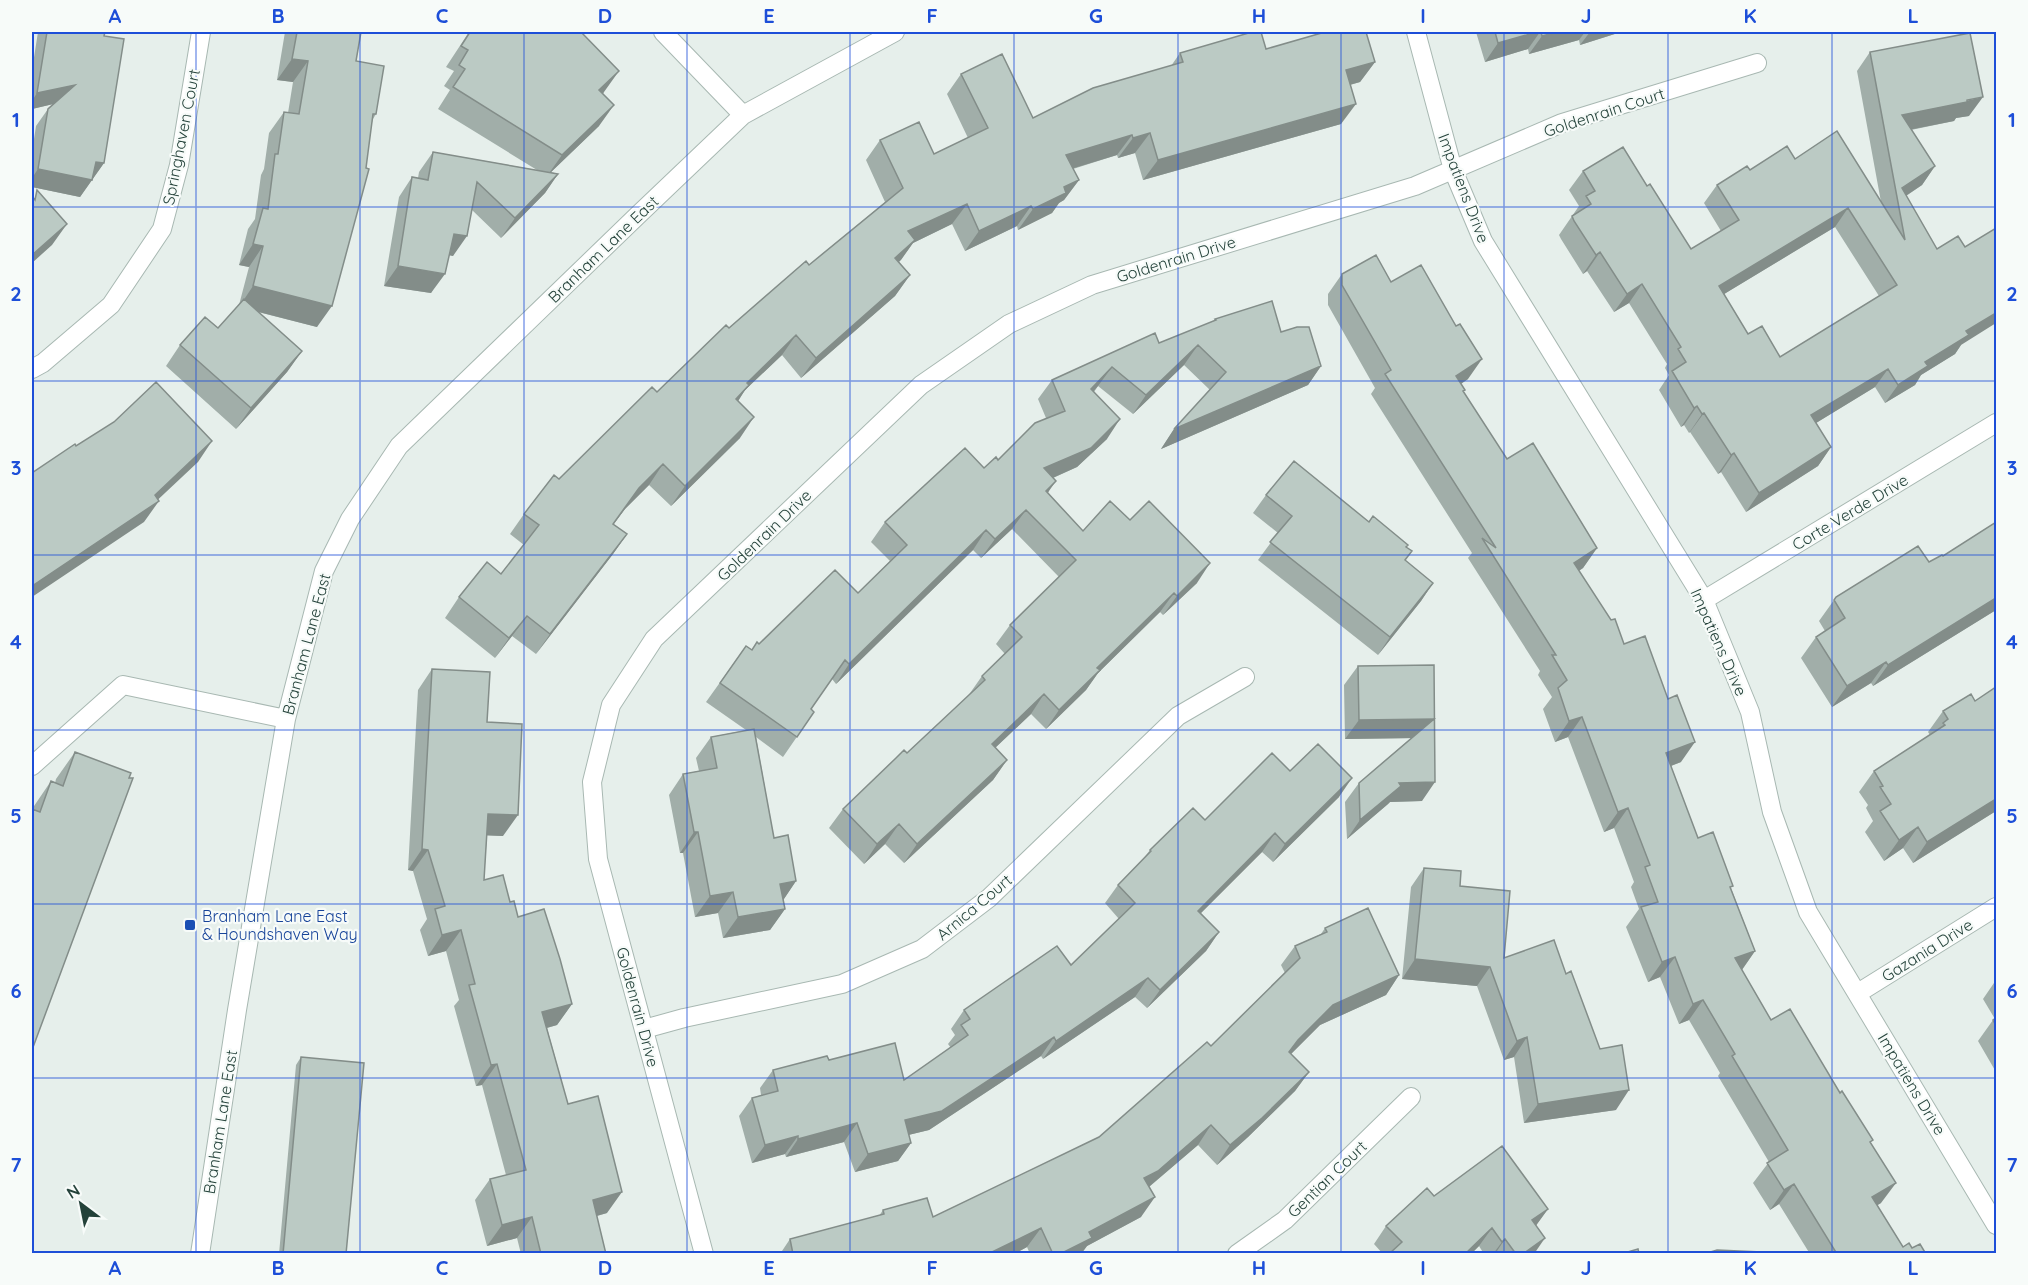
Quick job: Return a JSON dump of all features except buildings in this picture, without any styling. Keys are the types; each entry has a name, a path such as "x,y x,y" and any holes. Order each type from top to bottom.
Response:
{"street":[{"name":"Springhaven Court","path":"32,369 43,363 111,305 162,229 179,165 201,32"},
{"path":"663,32 743,115"},
{"name":"Branham Lane East","path":"200,1254 237,1010 286,719 324,571 350,519 399,446 743,115 895,32"},
{"name":"Impatiens Drive","path":"1416,32 1453,170 1483,242 1704,600 1750,712 1772,812 1808,912 1996,1225"},
{"name":"Goldenrain Court","path":"1453,170 1562,123 1758,63"},
{"name":"Goldenrain Drive","path":"704,1254 598,859 592,782 611,705 654,639 921,385 1009,324 1092,285 1415,186 1453,170"},
{"name":"Corte Verde Drive","path":"1704,600 1996,423"},
{"name":"Arnica Court","path":"644,1029 684,1018 842,984 922,949 989,898 1178,716 1245,677"},
{"path":"32,766 123,685 286,719"},
{"name":"Gazania Drive","path":"1858,993 1996,908"},
{"name":"Gentian Court","path":"1237,1254 1285,1220 1411,1097"}],"place":[{"name":"Branham Lane East & Houndshaven Way","path":"190,925"}]}
